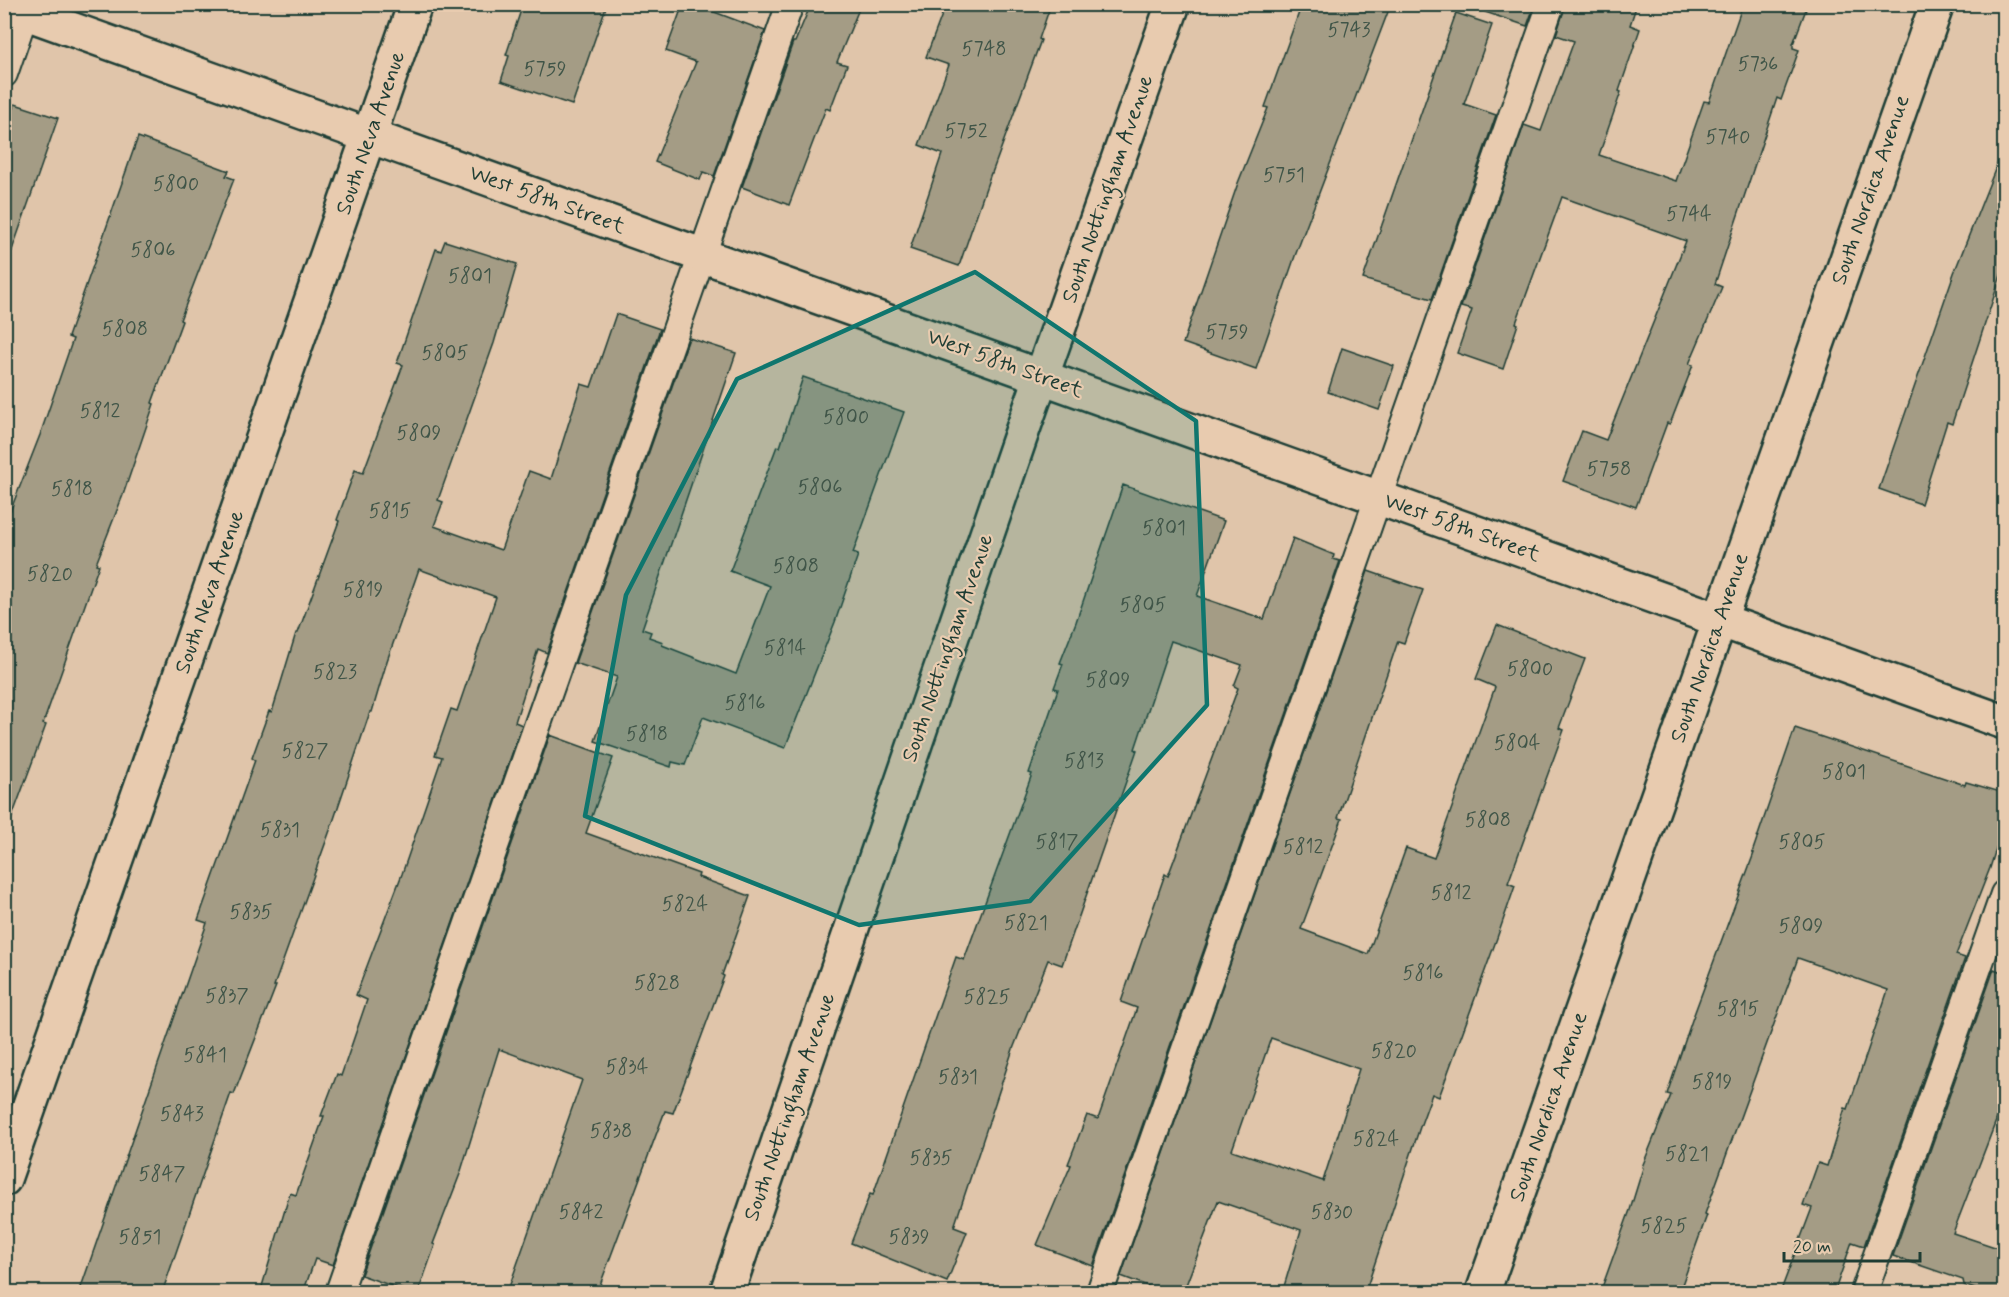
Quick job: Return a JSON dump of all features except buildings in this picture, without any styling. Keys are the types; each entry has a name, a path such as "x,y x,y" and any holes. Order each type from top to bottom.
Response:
{"street":[{"name":"South Neva Avenue","path":"4,1179 415,4"},
{"name":"South Nottingham Avenue","path":"726,1293 1173,4"},
{"name":"South Nordica Avenue","path":"1484,1293 1937,4"},
{"name":"West 58th Street","path":"19,8 2004,722"}],"lane":[{"path":"339,1293 790,4"},
{"path":"1100,1293 1551,4"},
{"path":"4,74 19,8"},
{"path":"1864,1293 2004,894"}],"highlighted area":[{"path":"975,272 1196,421 1207,705 1030,901 859,925 585,816 626,595 737,379"}]}
